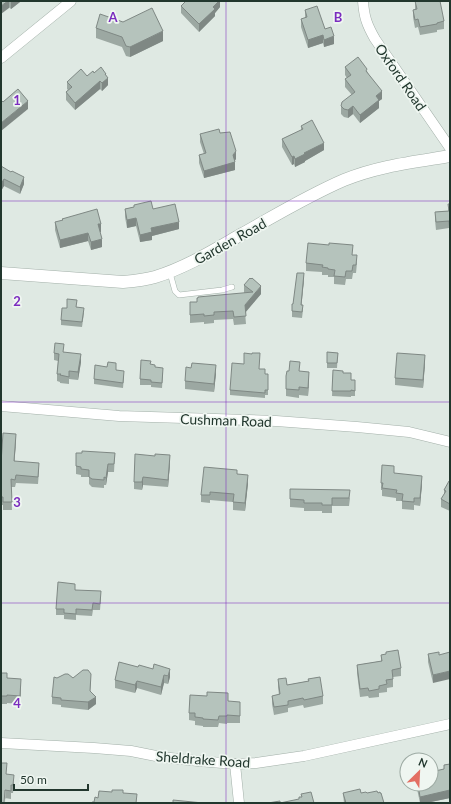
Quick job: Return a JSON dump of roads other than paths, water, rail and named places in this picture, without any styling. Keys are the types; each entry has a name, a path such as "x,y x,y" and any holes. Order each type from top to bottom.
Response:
{"street":[{"path":"1,58 71,1"},
{"name":"Oxford Road","path":"363,1 364,16 375,39 450,148"},
{"name":"Garden Road","path":"1,273 122,282 155,277 196,261 282,212 346,179 363,172 450,156"},
{"name":"Cushman Road","path":"1,406 119,416 276,421 357,427 409,432 450,442"},
{"name":"Sheldrake Road","path":"1,743 131,751 161,757 235,764 256,763 304,756 450,724"},
{"path":"235,764 239,803"}],"lane":[{"path":"169,272 175,291 179,295 222,290 232,287"}]}
